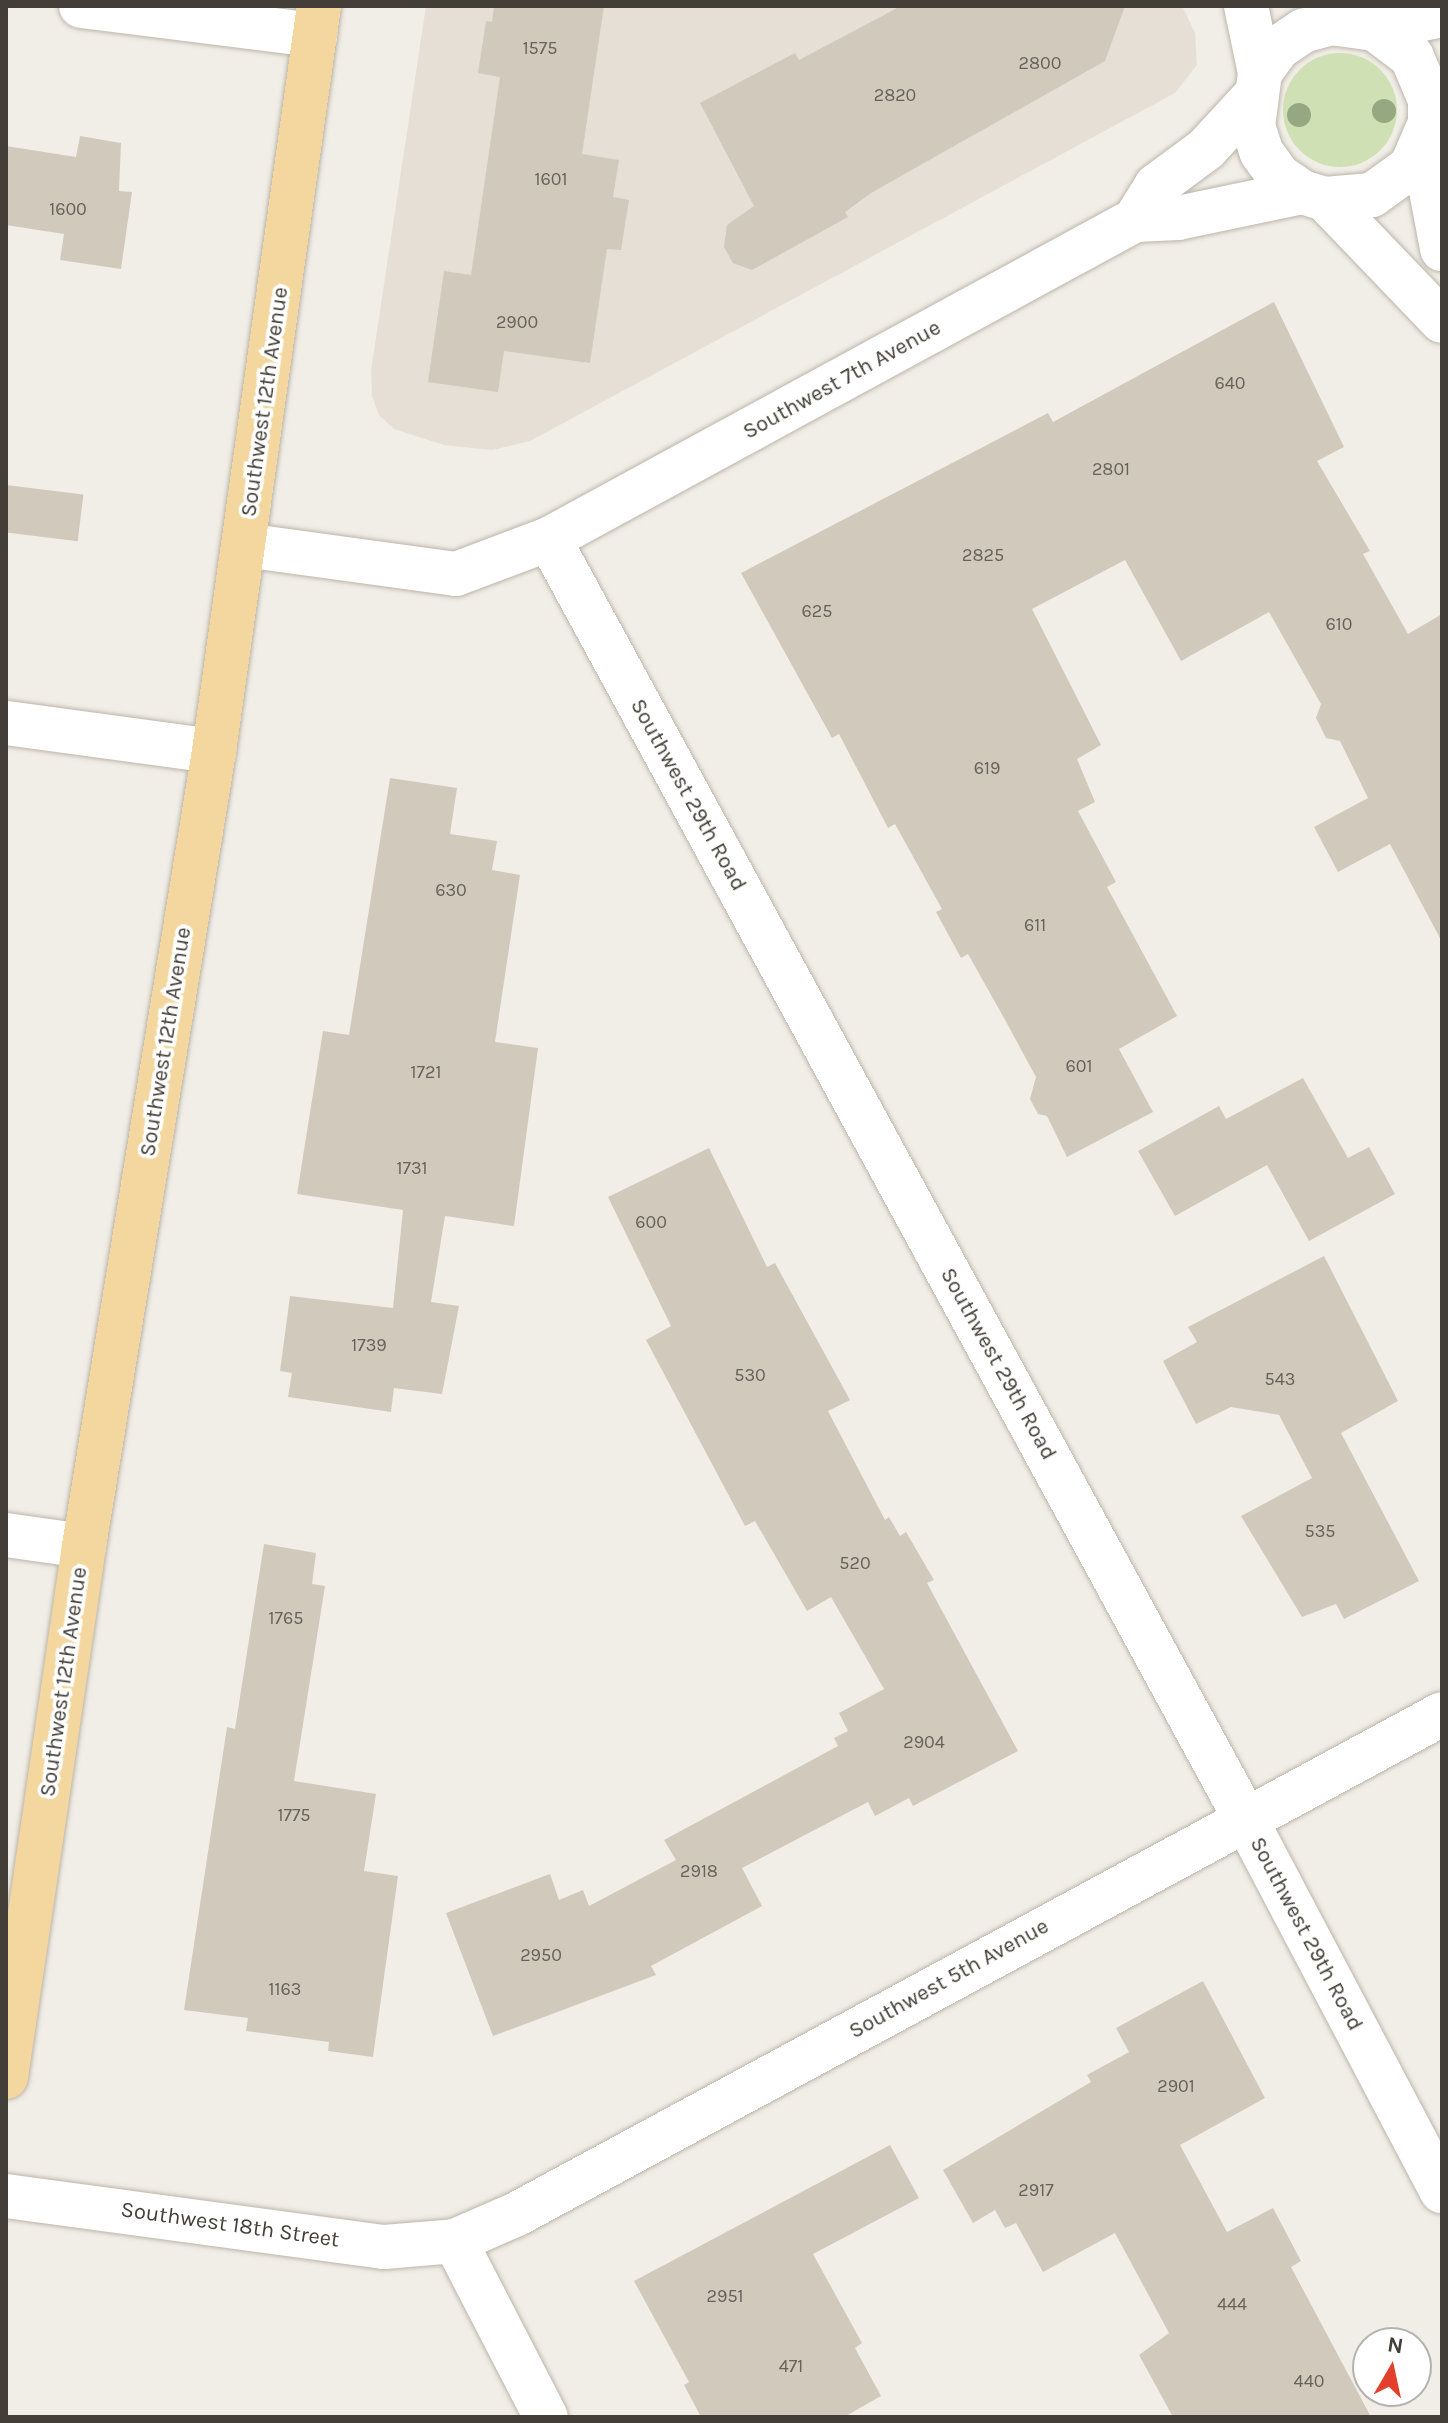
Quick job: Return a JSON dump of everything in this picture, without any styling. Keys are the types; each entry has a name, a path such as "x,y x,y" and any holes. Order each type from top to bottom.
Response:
{"main road":[{"name":"Southwest 12th Avenue","path":"6,2077 84,1546 214,751 317,21"}],"street":[{"path":"81,6 317,21"},
{"path":"1246,6 1257,86 1253,126 1262,153 1279,176 1314,195 1442,321"},
{"path":"1257,86 1278,48 1303,31 1332,23 1442,15"},
{"path":"1359,20 1395,41 1418,67 1430,100 1442,249"},
{"name":"Southwest 7th Avenue","path":"1135,220 1156,186 1206,149 1257,86"},
{"path":"1314,195 1372,195 1393,184 1432,127"},
{"name":"Southwest 7th Avenue","path":"244,545 456,574 549,539 1135,220 1178,218 1314,195"},
{"name":"Southwest 29th Road","path":"549,539 1245,1818 1442,2191"},
{"path":"6,723 214,751"},
{"path":"6,1535 84,1546"},
{"name":"Southwest 5th Avenue","path":"455,2241 530,2207 1442,1714"},
{"name":"Southwest 18th Street","path":"6,2196 384,2247 455,2241"},
{"path":"455,2241 546,2417"}],"shaded area":[{"path":"426,6 1182,6 1195,33 1197,65 1175,93 530,441 492,450 444,445 394,429 379,415 372,396 371,371"}],"green space":[{"path":"1340,53 1372,62 1388,78 1397,110 1388,142 1372,158 1340,167 1308,158 1292,142 1283,110 1292,78 1308,62"}],"building":[{"path":"494,6 604,6 582,154 619,160 613,197 629,200 621,250 607,249 590,363 504,351 498,392 428,382 444,271 471,275 500,77 478,73 486,21 492,22"},
{"path":"901,6 1125,6 1105,61 871,193 845,212 848,217 752,270 733,263 724,247 727,225 754,206 700,103 795,53 799,60"},
{"path":"80,136 121,143 119,191 132,192 121,269 60,260 64,234 6,225 6,146 76,157"},
{"path":"1274,302 1344,447 1317,461 1370,551 1363,554 1408,634 1442,614 1442,942 1390,844 1338,872 1314,827 1368,798 1340,741 1326,738 1316,718 1321,704 1269,612 1181,661 1125,560 1032,609 1101,745 1077,759 1095,802 1078,811 1116,882 1107,887 1177,1016 1119,1049 1153,1112 1067,1157 1047,1116 1038,1114 1030,1099 1036,1077 1004,1018 968,954 961,958 936,912 942,909 895,824 888,828 839,734 832,738 741,573 1048,413 1053,422"},
{"path":"6,485 83,495 78,541 6,532"},
{"path":"390,778 457,788 450,834 497,841 492,870 520,875 495,1042 538,1048 514,1226 445,1216 431,1302 459,1306 442,1394 394,1388 391,1412 288,1397 292,1373 280,1371 290,1296 393,1308 403,1210 297,1194 323,1031 349,1035"},
{"path":"1303,1078 1348,1158 1369,1147 1395,1194 1309,1241 1267,1165 1175,1216 1138,1151 1219,1106 1226,1119"},
{"path":"709,1148 767,1267 775,1263 850,1400 828,1411 885,1520 889,1517 900,1536 906,1532 934,1580 927,1583 1018,1751 913,1806 909,1798 875,1816 868,1802 742,1868 762,1906 651,1966 656,1975 493,2036 446,1913 550,1874 559,1900 583,1890 589,1906 676,1860 664,1840 838,1746 834,1738 848,1731 839,1713 884,1689 831,1597 807,1611 755,1521 745,1526 646,1340 671,1326 608,1197"},
{"path":"1324,1256 1398,1401 1341,1433 1419,1581 1344,1619 1336,1604 1302,1617 1241,1516 1312,1478 1279,1415 1231,1407 1196,1424 1163,1361 1197,1342 1188,1327"},
{"path":"264,1544 316,1553 312,1584 325,1586 294,1781 376,1794 364,1871 398,1876 373,2057 328,2051 329,2042 246,2031 248,2018 184,2010 227,1727 235,1729"},
{"path":"1203,1981 1265,2098 1180,2145 1227,2232 1273,2208 1301,2261 1291,2267 1352,2381 1352,2407 1366,2407 1371,2417 1173,2417 1139,2355 1169,2333 1115,2233 1043,2272 1016,2223 1005,2228 995,2210 973,2223 943,2170 1091,2082 1087,2075 1129,2052 1116,2028"},
{"path":"890,2145 919,2198 813,2254 862,2343 855,2348 881,2396 844,2417 701,2417 684,2385 689,2382 634,2281"}]}
